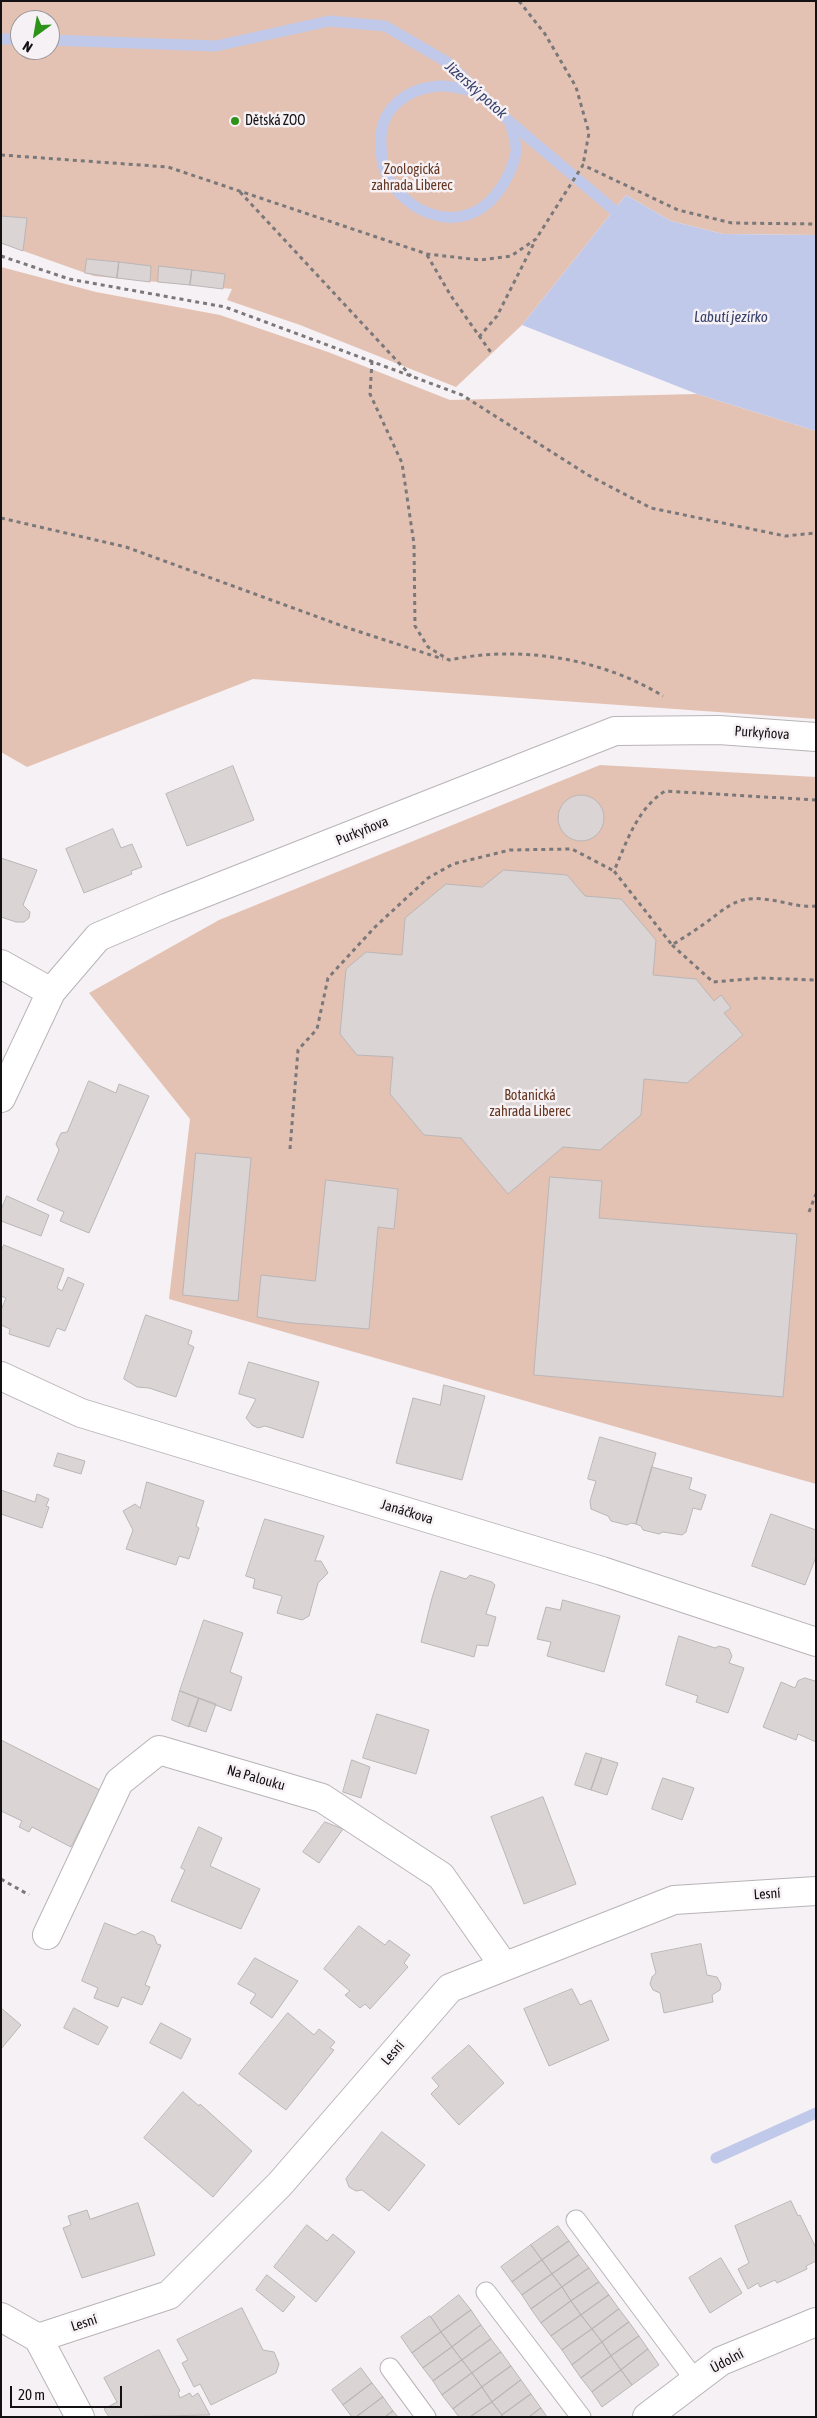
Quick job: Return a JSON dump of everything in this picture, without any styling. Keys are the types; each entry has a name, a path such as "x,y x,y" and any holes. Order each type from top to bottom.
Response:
{"street":[{"name":"Purkyňova","path":"1,1098 51,992 98,937 166,908 615,731 719,730 816,737"},
{"path":"1,964 51,992"},
{"name":"Janáčkova","path":"1,1376 81,1414 602,1570 816,1642"},
{"name":"Na Palouku","path":"46,1935 119,1782 159,1750 322,1798 441,1876 504,1966"},
{"name":"Lesní","path":"38,2338 169,2295 280,2184 450,1988 674,1900 816,1891"},
{"path":"1,2317 38,2338 80,2417"},
{"name":"Údolní","path":"647,2417 721,2361 816,2322"}],"lane":[{"path":"576,2220 695,2380"},
{"path":"486,2292 581,2417"},
{"path":"390,2368 426,2417"}],"path":[{"path":"479,336 496,316 536,239 583,166 589,133 576,86 545,34 519,1"},
{"path":"1,155 168,167 427,254 480,260 510,256 536,239"},
{"path":"583,166 678,210 732,223 816,224"},
{"path":"240,192 411,377"},
{"path":"427,254 451,296 492,354"},
{"path":"1,256 69,279 226,307 462,395 588,476 651,508 785,536 816,534"},
{"path":"372,361 370,394 402,463 414,544 416,626 428,647 449,660"},
{"path":"1,518 126,547 348,628 449,660 478,654 521,653 571,660 640,682 664,696"},
{"path":"614,871 637,819 654,798 665,790 816,800"},
{"path":"290,1149 298,1050 317,1029 328,978 375,927 428,878 453,864 510,850 572,850 614,871 672,945 712,982 760,978 816,980"},
{"path":"672,945 706,923 724,907 748,898 764,899 804,907 816,906"},
{"path":"809,1212 816,1194"}],"green space":[{"name":"Zoologická zahrada Liberec","path":"1,1 816,1 816,235 723,234 671,221 626,195 522,325 456,387 300,325 227,300 232,289 94,276 1,243"},
{"path":"1,267 96,292 220,315 328,352 450,400 697,394 816,431 816,719 253,679 27,767 1,752"},
{"name":"Botanická zahrada Liberec","path":"600,765 816,777 816,1484 169,1299 190,1119 89,993 219,920"}],"water":[{"name":"Labutí jezírko","path":"626,195 671,221 723,234 816,235 816,431 697,394 522,325"}],"building":[{"path":"1,216 27,218 23,251 1,243"},
{"path":"87,259 119,262 117,278 85,273"},
{"path":"119,262 151,266 150,282 117,278"},
{"path":"159,266 192,270 190,285 158,282"},
{"path":"192,270 225,274 223,289 190,285"},
{"path":"233,766 254,820 187,846 166,794"},
{"path":"586,795 590,796 600,805 603,809 603,827 594,837 586,841 576,841 568,837 559,827 558,813 562,805 572,796"},
{"path":"113,829 121,848 132,844 142,867 131,871 132,874 84,893 66,849"},
{"path":"1,858 37,870 23,905 30,912 29,918 24,922 16,922 1,917"},
{"path":"504,870 567,875 585,896 621,899 656,940 653,975 696,979 714,1001 721,995 731,1008 724,1013 743,1035 687,1083 644,1079 641,1115 600,1150 563,1147 508,1194 461,1138 424,1135 390,1094 393,1057 357,1055 340,1034 346,969 366,952 402,955 405,918 446,884 482,887"},
{"path":"89,1081 116,1093 119,1084 149,1096 89,1233 60,1221 64,1212 37,1200 59,1150 56,1144 61,1133 67,1132"},
{"path":"196,1153 251,1158 238,1301 183,1295"},
{"path":"550,1177 602,1181 599,1218 797,1234 783,1397 534,1375"},
{"path":"326,1180 398,1189 394,1229 378,1227 369,1329 293,1323 257,1317 261,1275 315,1281"},
{"path":"7,1196 49,1215 41,1236 1,1221 1,1210"},
{"path":"4,1245 64,1269 57,1288 62,1291 68,1277 84,1284 65,1331 57,1328 49,1347 9,1334 10,1329 1,1325 1,1310 6,1298 1,1296 1,1252"},
{"path":"146,1315 192,1331 188,1344 194,1347 176,1397 149,1388 137,1387 124,1379"},
{"path":"249,1362 319,1382 303,1438 265,1426 258,1428 252,1425 246,1418 256,1399 239,1394"},
{"path":"444,1385 485,1396 462,1480 396,1463 413,1398 440,1405"},
{"path":"600,1437 656,1453 636,1524 631,1523 627,1525 611,1521 608,1516 591,1509 590,1501 596,1481 588,1479"},
{"path":"58,1453 85,1461 81,1474 54,1466"},
{"path":"652,1467 692,1478 689,1489 706,1495 701,1510 693,1508 686,1532 682,1535 663,1532 659,1534 643,1530 641,1526 636,1524"},
{"path":"147,1482 204,1501 196,1526 199,1528 189,1559 179,1556 176,1565 126,1549 133,1530 123,1511 135,1504 140,1508"},
{"path":"1,1490 35,1502 37,1494 49,1499 46,1506 49,1507 42,1528 1,1514"},
{"path":"771,1514 816,1530 816,1557 805,1585 752,1566"},
{"path":"265,1519 324,1536 315,1561 321,1561 328,1573 318,1583 309,1616 302,1620 277,1613 282,1596 253,1588 255,1579 246,1576"},
{"path":"441,1571 466,1579 470,1575 492,1582 495,1585 486,1614 496,1617 488,1646 477,1645 474,1657 421,1642"},
{"path":"563,1600 620,1616 604,1672 547,1656 551,1642 537,1639 546,1607 560,1610"},
{"path":"204,1620 243,1633 230,1672 242,1677 231,1711 180,1691"},
{"path":"679,1636 715,1648 719,1646 729,1649 732,1656 729,1663 744,1668 728,1713 696,1702 698,1696 666,1685"},
{"path":"805,1678 815,1681 816,1685 816,1742 798,1734 796,1740 763,1727 781,1682 795,1688 798,1681"},
{"path":"180,1691 199,1698 189,1727 172,1720"},
{"path":"199,1698 216,1704 206,1732 189,1726"},
{"path":"377,1714 429,1730 416,1774 363,1758"},
{"path":"1,1740 100,1790 71,1847 32,1827 29,1832 19,1827 22,1821 1,1811"},
{"path":"586,1753 602,1758 591,1790 575,1785"},
{"path":"602,1758 618,1763 607,1795 591,1790"},
{"path":"352,1760 370,1767 361,1798 343,1792"},
{"path":"663,1778 694,1788 682,1820 652,1809"},
{"path":"543,1797 576,1884 524,1904 491,1817"},
{"path":"325,1822 343,1829 319,1863 303,1852"},
{"path":"199,1827 222,1838 210,1866 260,1889 241,1929 171,1901 185,1870 181,1868"},
{"path":"105,1923 135,1935 142,1931 154,1936 157,1944 161,1945 145,1985 150,1987 142,2005 122,1997 118,2007 94,1998 98,1988 82,1981"},
{"path":"359,1926 385,1945 389,1940 410,1955 404,1963 408,1967 370,2009 365,2004 360,2008 345,1995 350,1991 324,1969"},
{"path":"701,1944 707,1975 717,1977 721,1984 720,1990 712,1995 713,2002 664,2013 660,1993 653,1990 650,1984 652,1977 656,1973 651,1954"},
{"path":"255,1958 298,1981 272,2018 250,2003 256,1994 238,1984"},
{"path":"572,1989 580,2005 591,2000 609,2040 549,2066 524,2009"},
{"path":"1,2008 21,2025 1,2049"},
{"path":"74,2008 108,2027 98,2045 64,2028"},
{"path":"288,2013 314,2035 319,2029 335,2042 330,2048 334,2050 286,2110 239,2074"},
{"path":"161,2023 191,2039 181,2059 150,2043"},
{"path":"469,2045 504,2083 459,2125 431,2094 439,2086 432,2078"},
{"path":"183,2092 199,2106 200,2104 252,2151 213,2197 144,2138"},
{"path":"382,2132 425,2165 389,2211 362,2190 356,2191 349,2187 346,2179"},
{"path":"791,2201 816,2248 816,2261 806,2266 807,2269 777,2283 775,2280 760,2287 758,2283 748,2289 738,2269 749,2263 735,2226"},
{"path":"138,2203 155,2255 82,2278 63,2228 71,2225 68,2216 87,2210 90,2219"},
{"path":"307,2225 327,2241 333,2234 355,2252 316,2302 274,2267"},
{"path":"558,2226 569,2241 542,2260 531,2245"},
{"path":"569,2241 579,2255 552,2274 542,2260"},
{"path":"531,2245 542,2260 512,2282 501,2267"},
{"path":"579,2255 589,2268 562,2287 552,2274"},
{"path":"721,2258 742,2293 710,2313 689,2278"},
{"path":"542,2260 552,2274 522,2295 512,2282"},
{"path":"589,2268 599,2282 571,2301 562,2287"},
{"path":"552,2274 562,2287 531,2309 522,2295"},
{"path":"267,2275 295,2297 283,2312 256,2290"},
{"path":"599,2282 609,2295 581,2315 571,2301"},
{"path":"562,2287 571,2301 541,2323 531,2309"},
{"path":"459,2295 471,2310 441,2332 431,2317"},
{"path":"609,2295 619,2309 592,2329 581,2315"},
{"path":"571,2301 581,2315 551,2336 541,2323"},
{"path":"242,2308 263,2350 274,2352 279,2364 276,2373 211,2405 200,2384 194,2387 182,2363 188,2360 177,2340"},
{"path":"619,2309 629,2322 602,2342 592,2329"},
{"path":"471,2310 481,2325 452,2347 441,2332"},
{"path":"581,2315 592,2329 562,2350 551,2336"},
{"path":"430,2316 441,2332 412,2353 401,2337"},
{"path":"629,2322 639,2336 611,2356 602,2342"},
{"path":"481,2325 491,2339 462,2360 452,2347"},
{"path":"592,2329 602,2342 572,2365 562,2350"},
{"path":"441,2332 452,2347 423,2368 412,2353"},
{"path":"639,2336 648,2349 621,2370 611,2356"},
{"path":"491,2339 501,2352 472,2373 462,2360"},
{"path":"602,2342 611,2356 581,2378 572,2365"},
{"path":"452,2347 462,2360 433,2381 423,2368"},
{"path":"648,2349 659,2365 632,2385 621,2370"},
{"path":"159,2350 180,2391 178,2393 180,2398 190,2393 192,2397 198,2393 210,2415 109,2417 104,2409 117,2402 104,2378"},
{"path":"501,2352 511,2366 482,2387 472,2373"},
{"path":"611,2356 621,2370 592,2392 581,2378"},
{"path":"462,2360 472,2373 442,2395 433,2381"},
{"path":"511,2366 521,2380 492,2402 482,2387"},
{"path":"361,2368 372,2383 343,2405 332,2390"},
{"path":"621,2370 632,2385 602,2407 592,2392"},
{"path":"472,2373 482,2387 453,2409 442,2395"},
{"path":"521,2380 531,2394 502,2415 492,2402"},
{"path":"372,2383 383,2397 356,2417 352,2417 343,2405"},
{"path":"482,2387 492,2402 470,2417 459,2417 453,2409"},
{"path":"531,2394 541,2408 529,2417 503,2417 502,2415"},
{"path":"383,2397 393,2411 385,2417 356,2417"},
{"path":"492,2402 502,2415 500,2417 470,2417"},
{"path":"541,2408 547,2417 529,2417"},
{"path":"393,2411 398,2417 385,2417"}],"waterway":[{"name":"Jizerský potok","path":"60,40 216,46 329,21 385,26 447,62 510,122 614,210 623,222"},
{"name":"Jizerský potok","path":"1,39 10,39"},
{"path":"476,92 448,86 428,88 407,95 391,109 382,128 382,161 384,169 394,187 405,198 418,208 431,214 446,217 476,212 494,197 510,172 515,159 516,145 510,122"},
{"path":"716,2158 816,2113"}],"place":[{"name":"Dětská ZOO","path":"235,121"}]}
